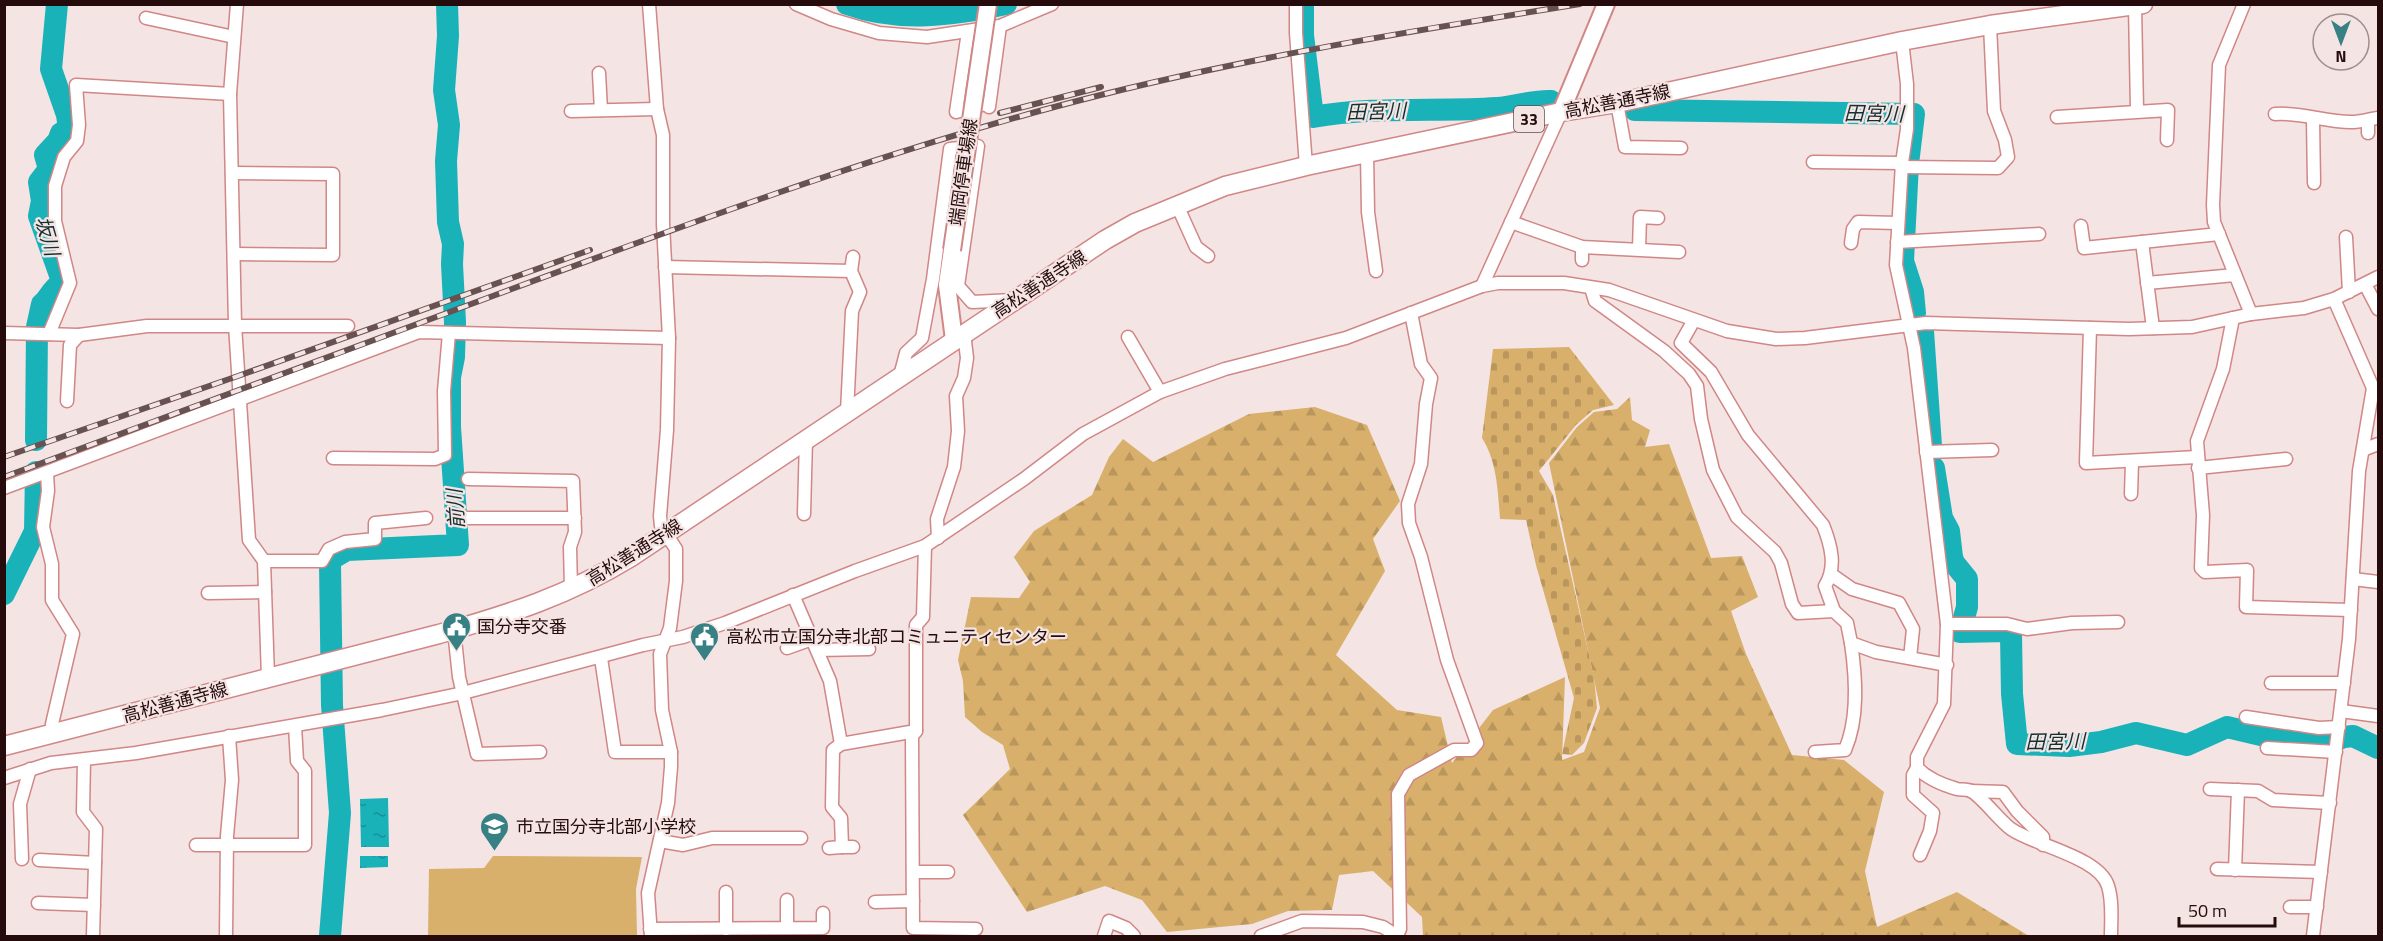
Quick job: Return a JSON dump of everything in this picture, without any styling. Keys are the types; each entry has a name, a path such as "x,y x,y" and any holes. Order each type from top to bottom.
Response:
{"main road":[{"name":"端岡停車場線","path":"959,337 947,285 988,4"},
{"path":"1561,112 1606,4"},
{"name":"高松善通寺線","path":"5,746 454,630 508,615 571,590 596,578 666,533 1014,300 1135,223 1225,186 1306,166 1561,112 1617,103 1902,41 1990,25 2139,5"}],"street":[{"path":"237,4 230,94 235,325 249,540 264,561 268,677"},
{"path":"649,4 657,109 663,135 663,224 669,338 667,430 660,516 662,526 676,549 670,628 660,654 662,710 671,752 668,803 648,893 650,933 726,929 823,928 823,913"},
{"path":"796,4 831,20 879,33 927,37 1000,26 1052,4"},
{"path":"1296,4 1306,166"},
{"path":"2244,4 2219,65 2213,205 2214,222 2251,314"},
{"path":"2137,110 2139,5"},
{"path":"146,18 234,37"},
{"path":"1813,162 1998,168 2008,157 2005,140 1994,111 1990,25"},
{"path":"968,32 956,112 989,105 1000,26"},
{"path":"1902,41 1907,113 1905,166 1898,223 1896,265 1910,324 1926,452 1956,625 1947,666 1944,704 1917,758 1917,768 1913,776 1913,795 1933,813 1930,831 1920,855"},
{"path":"599,73 601,110"},
{"path":"42,334 70,283 56,221 55,186 64,157 77,141 79,124 76,85 230,94"},
{"path":"1617,103 1625,147 1682,148"},
{"path":"571,111 657,109"},
{"path":"2057,117 2137,110 2168,110 2167,140"},
{"path":"1482,286 1561,112"},
{"path":"2275,114 2294,113 2313,119 2372,124"},
{"path":"2313,119 2314,183"},
{"path":"900,376 906,353 922,338 933,279 950,148 978,146 958,286 972,302 1014,300"},
{"path":"1367,153 1368,212 1376,271"},
{"path":"232,173 333,174 333,255 234,254"},
{"path":"1177,205 1196,247 1208,256"},
{"path":"1639,249 1640,217 1658,218"},
{"path":"1511,222 1582,247 1679,252"},
{"path":"1851,243 1853,229 1858,222 1898,223"},
{"path":"2081,226 2084,248 2219,234"},
{"path":"1897,242 2039,234"},
{"path":"2346,237 2349,292"},
{"path":"2142,242 2153,328"},
{"path":"1582,247 1582,260"},
{"path":"847,412 852,311 860,292 851,271 853,257"},
{"path":"665,267 851,271"},
{"path":"2147,283 2235,275"},
{"path":"4,778 51,763 136,753 295,726 463,693 665,641 725,623 925,546 1023,479 1083,434 1160,392 1225,369 1346,338 1482,286 1498,283 1564,283 1609,290 1727,330 1776,339 1805,338 1910,324 2090,328 2192,327 2251,314 2304,309 2334,299 2379,277"},
{"path":"2365,284 2379,309"},
{"path":"1591,288 1595,301 1664,351 1689,374 1697,386 1701,419 1713,470 1737,517 1775,552 1781,563 1792,604 1798,613 1834,611"},
{"path":"2313,936 2344,683 2351,610 2359,471 2376,387 2334,299"},
{"path":"1261,936 1302,921 1362,922 1383,927 1397,936 1400,929 1398,794 1409,775 1454,750 1471,750 1477,743 1447,660 1421,557 1409,523 1408,504 1420,464 1431,378 1421,364 1411,313"},
{"path":"2233,318 2223,369 2197,441 2203,515 2201,568 2205,573 2247,570 2246,607 2351,610"},
{"path":"1694,320 1681,343 1711,372 1748,435 1823,525 1830,543 1833,575 1826,586 1834,611 1847,623 1855,674 1852,734 1845,750 1815,752"},
{"path":"4,333 79,335 147,326 348,326"},
{"path":"2090,328 2086,463 2198,463 2286,459"},
{"path":"4,488 419,332 669,338"},
{"path":"333,458 435,459 445,455 444,391 449,333"},
{"path":"67,402 70,345 79,335"},
{"path":"938,537 937,519 954,467 958,431 956,396 964,378 967,358 959,337"},
{"path":"1128,337 1160,392"},
{"path":"804,514 806,439"},
{"path":"2363,450 2379,444"},
{"path":"1926,452 1992,450"},
{"path":"2131,494 2132,462"},
{"path":"47,473 48,491 43,527 52,564 52,600 73,634 52,724 54,734"},
{"path":"468,479 573,481 575,532 570,547 571,590"},
{"path":"264,561 322,561 329,549 345,542 375,539 375,523 426,518"},
{"path":"461,518 575,518"},
{"path":"925,546 923,617 916,625 916,731 912,736 913,928 976,929"},
{"path":"1833,575 1852,590 1899,603 1913,629 1910,658"},
{"path":"2353,579 2379,582"},
{"path":"208,593 265,592"},
{"path":"793,595 830,681 841,744"},
{"path":"1956,625 2007,624 2027,629 2072,623 2118,622"},
{"path":"454,630 459,677 477,754 540,752"},
{"path":"1851,643 1876,651 1947,666"},
{"path":"787,648 814,644 869,649"},
{"path":"601,658 615,752 671,752"},
{"path":"2271,683 2344,683"},
{"path":"2341,711 2379,716"},
{"path":"2246,717 2319,728 2338,738"},
{"path":"196,845 305,845 305,771 297,761 295,726"},
{"path":"829,848 848,848 841,818 832,807 833,750 841,744 916,731"},
{"path":"226,936 227,846 232,780 229,736"},
{"path":"2268,748 2338,738"},
{"path":"84,760 83,812 96,829 93,936"},
{"path":"1917,768 1934,781 1971,791 2002,792 2043,837 2043,845"},
{"path":"22,859 20,804 30,769"},
{"path":"2210,789 2258,791 2273,800 2330,802"},
{"path":"2235,870 2238,790"},
{"path":"1971,791 2012,829 2087,863 2099,871 2108,884 2111,936"},
{"path":"660,841 683,845 712,838 801,838"},
{"path":"39,860 95,863"},
{"path":"2217,869 2321,873"},
{"path":"913,872 948,873"},
{"path":"726,892 726,929"},
{"path":"787,900 787,928"},
{"path":"875,902 913,901"},
{"path":"38,903 94,905"},
{"path":"2290,907 2317,907"},
{"path":"1104,936 1109,921 1126,928 1134,936"}],"green space":[{"path":"1569,347 1614,405 1593,410 1576,425 1539,471 1553,495 1594,677 1597,708 1584,743 1572,755 1562,754 1574,698 1536,565 1526,520 1500,519 1494,467 1482,438 1493,349"},
{"path":"1630,397 1632,420 1650,430 1645,447 1669,444 1711,558 1742,556 1758,597 1731,611 1746,654 1792,755 1844,760 1884,792 1865,871 1877,927 1957,892 2029,936 1423,936 1422,917 1373,871 1339,875 1332,910 1288,911 1252,924 1167,932 1142,900 1105,886 1027,912 963,815 1010,769 1003,745 982,732 965,717 963,681 958,660 971,597 1019,598 1030,582 1014,557 1034,531 1092,495 1109,457 1123,439 1153,462 1249,414 1315,407 1367,425 1400,501 1373,539 1385,571 1336,655 1397,710 1441,717 1452,763 1493,710 1565,677 1562,760 1584,752 1600,708 1549,463 1577,427 1594,412 1617,409"},
{"path":"493,856 642,857 636,889 637,936 428,936 429,869 484,868"}],"water":[{"path":"388,798 389,847 361,847 360,799"},
{"path":"360,856 388,856 388,867 360,868"}],"waterway":[{"name":"坂川","path":"36,440 37,327 42,304 59,285 61,278 39,216 42,201 39,182 49,169 45,155 58,141 61,133 69,129 67,115 51,69 57,4"},
{"name":"前川","path":"330,936 340,813 332,705 330,564 333,558 347,550 458,545 450,427 450,377 454,357 455,322 453,244 448,222 446,161 449,125 444,90 448,36 447,4"},
{"path":"847,4 886,14 906,15 947,14 1006,4"},
{"name":"田宮川","path":"1303,4 1303,35 1313,117 1382,110 1497,108 1551,101"},
{"name":"田宮川","path":"1635,110 1914,114 1908,164 1903,261 1913,292 1915,313"},
{"name":"田宮川","path":"1923,331 1931,446"},
{"name":"田宮川","path":"1934,468 1942,518 1949,531 1952,557 1967,579 1967,607 1960,632 2008,631 2011,635 2012,694 2017,744 2069,746 2101,742 2136,733 2187,745 2227,727 2295,743 2331,742 2353,736 2378,748"},
{"name":"坂川","path":"4,594 35,531 36,472"}],"railway":[{"path":"4,477 679,228 824,177 969,131 1109,93 1243,63 1580,4"},
{"path":"1000,113 1101,87"},
{"path":"4,457 590,250"}],"place":[{"name":"国分寺交番","path":"456,652"},
{"name":"高松市立国分寺北部コミュニティセンター","path":"705,662"},
{"name":"市立国分寺北部小学校","path":"495,852"}]}
